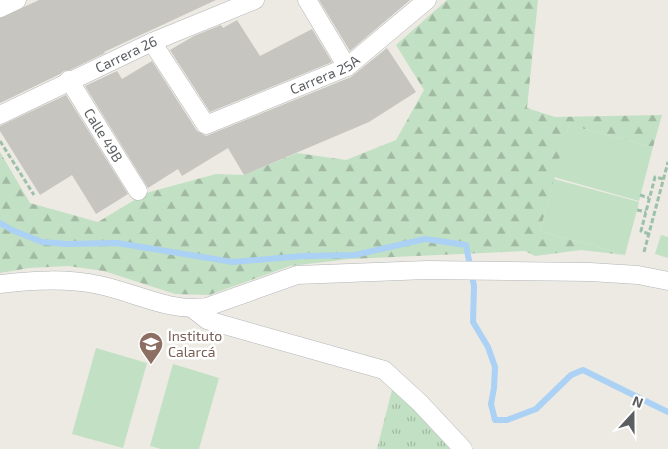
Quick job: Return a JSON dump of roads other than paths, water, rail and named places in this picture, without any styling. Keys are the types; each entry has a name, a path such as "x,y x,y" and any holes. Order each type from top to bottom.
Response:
{"street":[{"path":"0,8 17,0"},
{"name":"Carrera 26","path":"0,115 152,42 218,6 255,0"},
{"path":"307,0 347,67"},
{"name":"Carrera 25A","path":"152,42 206,125 347,67 427,0"},
{"name":"Calle 49B","path":"70,80 138,191"},
{"path":"0,284 35,280 70,280 99,284 170,305 193,309 207,307 297,276 427,270 507,271 629,274 668,281"},
{"path":"193,309 207,320 384,370 420,403 463,449"}],"waterway":[{"path":"0,223 42,242 67,244 117,243 233,262 303,256 355,255 425,239 466,245 474,286 473,322 488,347 495,367 491,404 495,420 507,420 536,409 571,375 583,370 668,412"}],"place":[{"name":"Instituto Calarcá","path":"151,365"}]}
